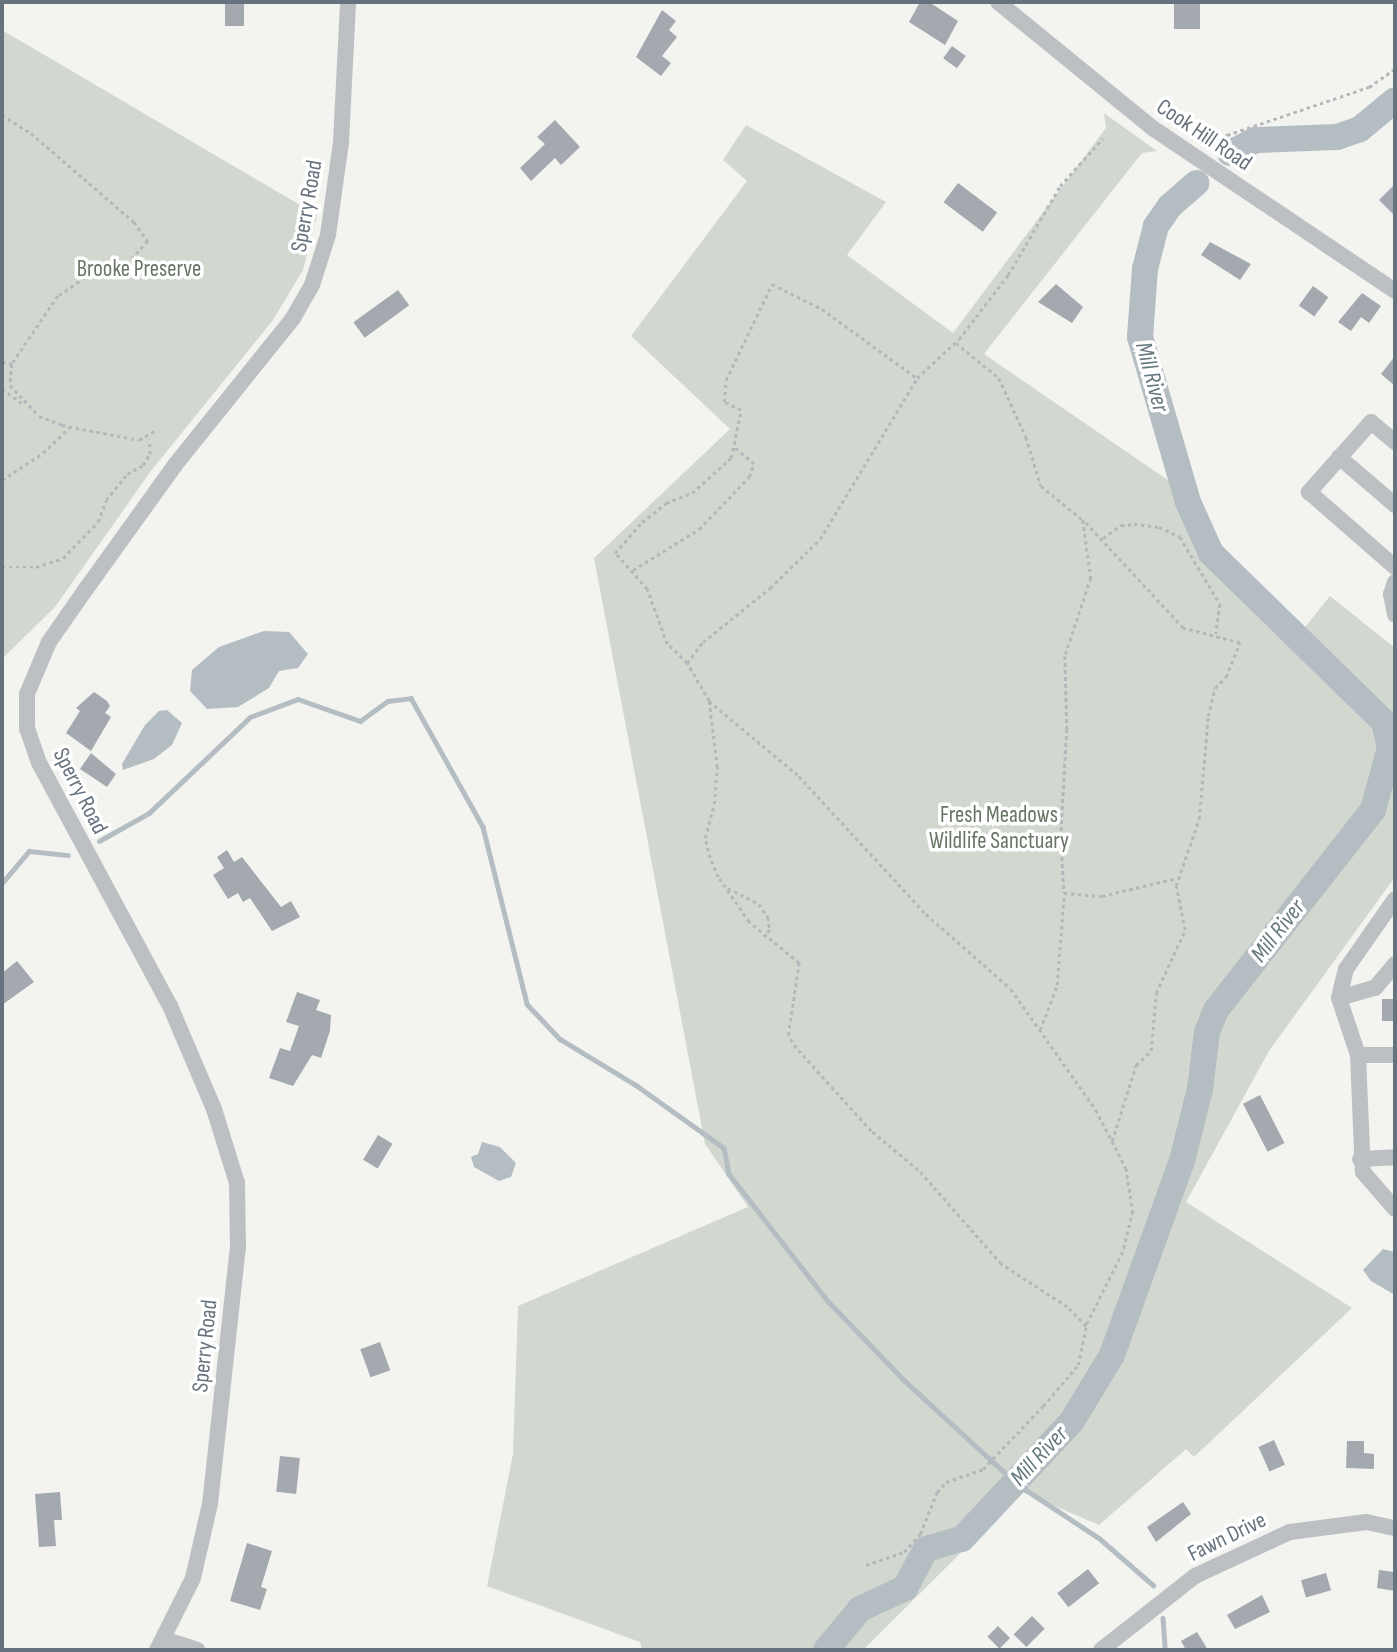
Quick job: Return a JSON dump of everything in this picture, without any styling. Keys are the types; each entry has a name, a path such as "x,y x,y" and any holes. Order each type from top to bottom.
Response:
{"street":[{"name":"Sperry Road","path":"160,1644 193,1578 210,1504 238,1247 237,1183 214,1109 170,1006 39,763 27,729 27,694 49,642 175,465 286,327 312,285 328,235 341,142 348,2"},
{"name":"Cook Hill Road","path":"999,2 1097,87 1193,157 1395,291"},
{"path":"1395,442 1371,422 1309,492 1395,567"},
{"path":"1339,457 1395,505"},
{"path":"1395,582 1391,594 1395,615"},
{"path":"1395,899 1346,969 1339,998 1358,1055 1360,1159 1365,1177 1395,1209"},
{"path":"1339,998 1375,988 1395,964"},
{"path":"1358,1055 1395,1055"},
{"path":"1360,1159 1395,1157"},
{"name":"Fawn Drive","path":"1101,1650 1195,1576 1290,1532 1366,1522 1395,1528"},
{"path":"160,1644 197,1650"}],"path":[{"path":"1193,157 1227,135 1369,87 1395,69"},
{"path":"2,115 31,132 134,222 148,241 128,263 91,274 58,296 12,364 10,385 24,404"},
{"path":"687,663 703,642 809,552 917,379 956,343 1007,275 1060,186 1103,138"},
{"path":"866,1565 905,1552 919,1534 937,1492 946,1482 983,1469 1078,1365 1086,1326 1123,1252 1133,1211 1126,1168 1073,1073 1011,989 933,922 799,776 709,701 687,663 667,644 652,598 633,570 615,552 666,503 692,493 731,458 741,410 724,402 726,380 772,284 822,309 881,351 886,359 917,379"},
{"path":"956,343 999,378 1026,437 1039,482 1051,495 1103,538 1182,628 1216,634 1240,643 1212,698 1199,819 1177,878 1185,930 1156,993 1148,1058 1136,1065 1112,1141"},
{"path":"2,362 12,364"},
{"path":"2,389 39,416 116,436 149,439"},
{"path":"2,480 43,453 72,425"},
{"path":"2,567 36,567 62,558 98,522 106,500 127,474 143,465 150,454 149,439 156,430"},
{"path":"633,570 699,529 749,477 754,464 735,448"},
{"path":"1040,1031 1057,985 1064,893 1061,836 1067,729 1065,656 1091,578 1083,520"},
{"path":"1103,538 1121,525 1134,524 1158,527 1180,537 1220,604 1216,634"},
{"path":"709,701 717,767 714,804 705,838 718,877 764,937 799,962 788,1035 796,1048 871,1131 918,1170 1001,1264 1066,1307 1086,1326"},
{"path":"1064,893 1102,896 1177,878"},
{"path":"725,886 759,904 768,917 770,930 764,937"}],"green space":[{"name":"Brooke Preserve","path":"2,30 317,215 303,270 273,320 151,471 55,607 2,659"},
{"name":"Fresh Meadows Wildlife Sanctuary","path":"1104,113 1157,151 1142,153 984,354 1178,487 1198,507 1236,573 1298,636 1330,596 1395,648 1395,877 1269,1051 1186,1202 1352,1308 1194,1457 1186,1449 1099,1525 1022,1492 863,1650 642,1650 640,1642 487,1586 513,1454 518,1306 748,1207 705,1144 594,558 730,429 631,336 747,181 723,160 746,125 886,202 847,255 953,333 1106,128"}],"shaded area":[{"path":"264,631 289,632 308,654 298,668 279,671 269,688 238,707 207,709 190,691 192,670 219,647"},
{"path":"167,710 182,723 172,745 154,759 123,770 122,764 145,725 159,711"},
{"path":"482,1142 500,1147 516,1163 511,1177 499,1181 474,1167 471,1157 478,1154"},
{"path":"1383,1249 1395,1252 1395,1295 1371,1281 1363,1270"}],"building":[{"path":"225,2 244,2 244,26 225,26"},
{"path":"920,2 929,2 958,21 945,45 909,22"},
{"path":"1174,2 1200,2 1200,29 1174,29"},
{"path":"662,10 676,21 669,30 677,37 662,56 671,63 661,76 636,57"},
{"path":"952,46 966,56 957,68 943,58"},
{"path":"555,120 580,147 561,165 555,158 531,181 520,168 545,144 537,137"},
{"path":"958,183 997,212 983,232 944,202"},
{"path":"1395,184 1395,216 1379,200"},
{"path":"1210,242 1251,264 1240,280 1201,255"},
{"path":"1056,284 1083,307 1072,323 1038,302"},
{"path":"1313,286 1328,297 1314,317 1299,305"},
{"path":"398,290 409,305 365,338 354,322"},
{"path":"1362,293 1381,306 1369,323 1361,317 1351,331 1338,322"},
{"path":"1395,356 1395,386 1381,374"},
{"path":"94,692 107,701 110,706 105,713 111,717 91,751 66,733 80,711 76,708"},
{"path":"91,753 116,774 107,787 80,769"},
{"path":"227,850 234,862 242,857 281,907 291,901 300,917 272,931 250,898 243,902 238,893 228,899 213,875 224,868 217,857"},
{"path":"17,961 34,982 2,1005 2,973"},
{"path":"297,992 320,1000 316,1010 331,1015 330,1031 321,1058 312,1055 293,1086 269,1078 280,1048 290,1051 299,1026 286,1022"},
{"path":"1382,999 1395,999 1395,1021 1382,1021"},
{"path":"1260,1095 1285,1143 1268,1152 1243,1104"},
{"path":"378,1135 393,1144 378,1169 363,1160"},
{"path":"380,1342 390,1370 371,1377 360,1349"},
{"path":"1274,1440 1285,1465 1269,1472 1258,1447"},
{"path":"1347,1441 1364,1441 1364,1453 1374,1454 1374,1469 1346,1468"},
{"path":"280,1456 300,1458 296,1494 276,1492"},
{"path":"60,1492 62,1520 54,1520 56,1546 39,1547 35,1494"},
{"path":"1183,1502 1191,1514 1156,1542 1147,1527"},
{"path":"247,1543 272,1551 261,1587 267,1589 260,1610 230,1601"},
{"path":"1088,1569 1099,1583 1068,1607 1057,1593"},
{"path":"1379,1570 1395,1572 1395,1591 1377,1588"},
{"path":"1326,1573 1331,1590 1306,1597 1301,1580"},
{"path":"1262,1595 1270,1612 1235,1629 1227,1615"},
{"path":"1032,1616 1045,1629 1026,1647 1014,1634"},
{"path":"998,1626 1010,1638 999,1649 987,1637"},
{"path":"1197,1632 1208,1650 1186,1650 1181,1641"}],"waterway":[{"name":"Mill River","path":"1230,153 1256,140 1337,137 1360,129 1395,100"},
{"name":"Mill River","path":"826,1650 860,1609 905,1588 926,1549 962,1539 1072,1421 1112,1355 1182,1161 1200,1089 1207,1032 1216,1010 1373,810 1390,748 1384,722 1211,553 1188,502 1140,337 1145,269 1156,226 1170,206 1196,183"},
{"path":"99,841 149,813 250,717 298,699 360,721 388,701 411,698 483,827 527,1004 560,1039 636,1085 724,1148 729,1174 828,1301 905,1381 1017,1484 1099,1538 1153,1585"},
{"path":"2,883 29,851 68,855"},
{"path":"1163,1618 1165,1650"}]}
